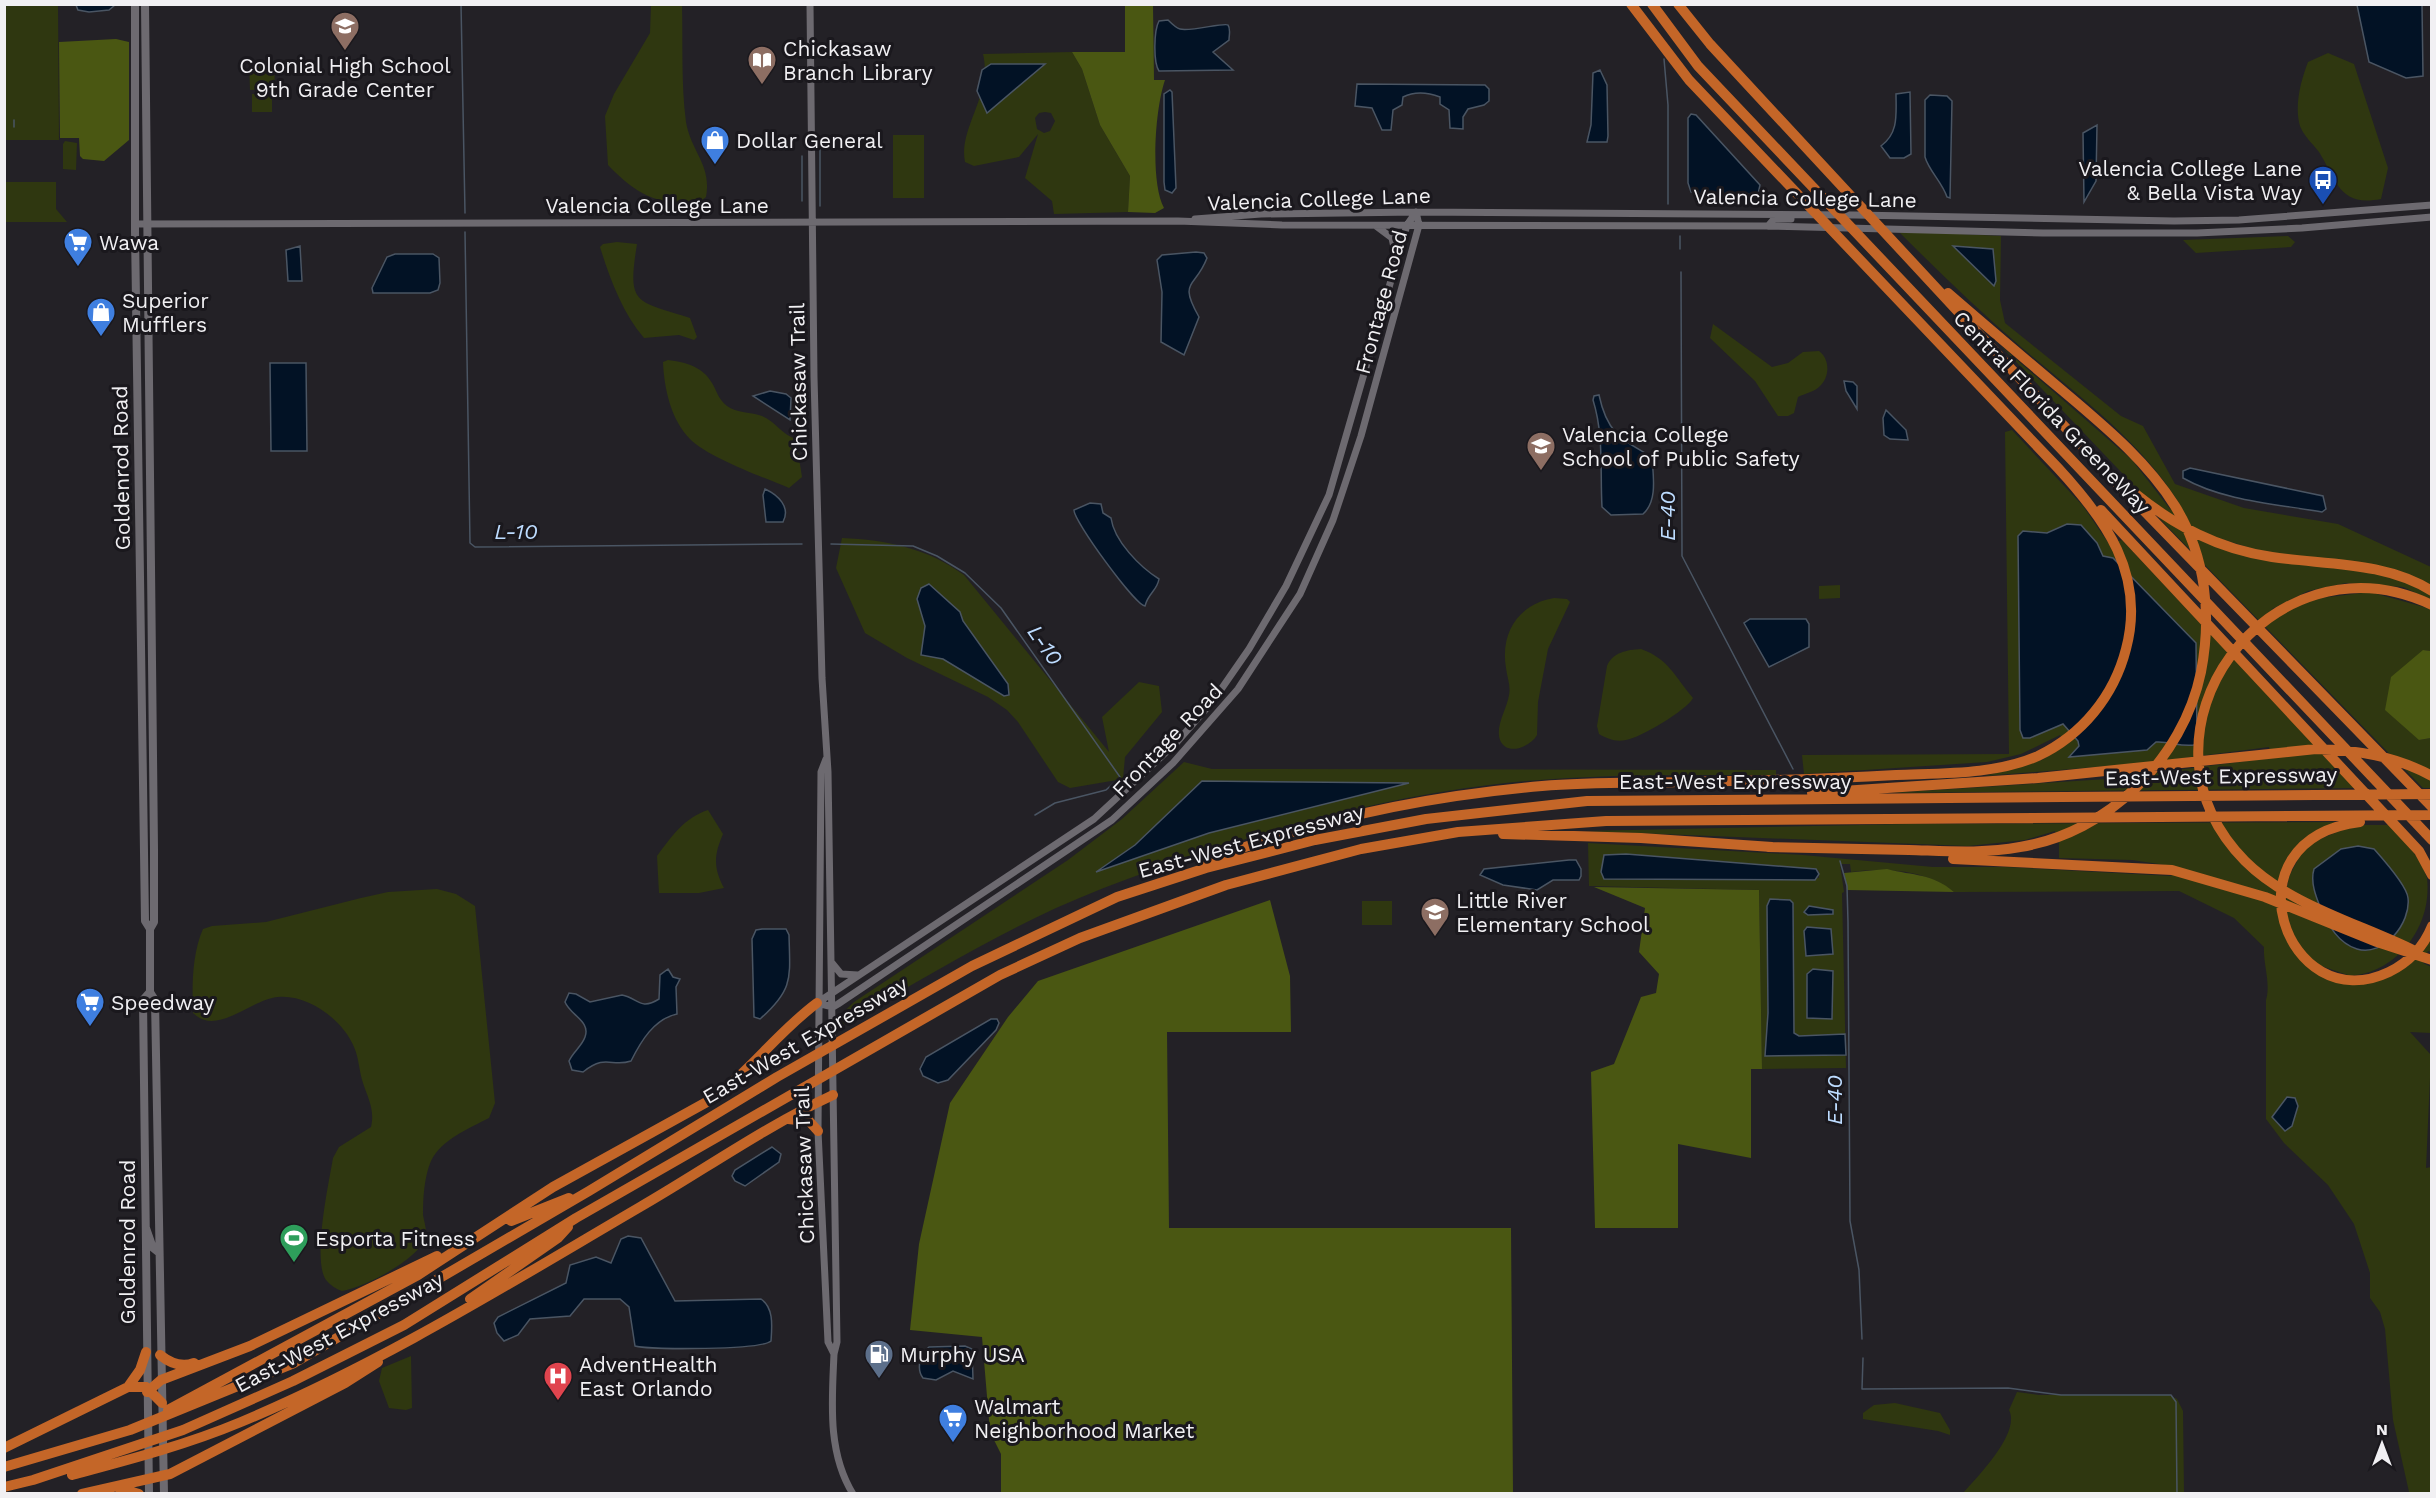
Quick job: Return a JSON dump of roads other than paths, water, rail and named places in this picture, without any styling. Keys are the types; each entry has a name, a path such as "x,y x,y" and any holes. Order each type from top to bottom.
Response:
{"highway":[{"path":"1117,897 1222,855 1316,826 1421,801 1545,786 1793,780 1953,772 2001,767 2037,756 2063,741 2096,713 2114,684 2129,637 2131,608 2126,574 2115,541 2089,502 1837,236 1807,209 1689,80 1631,4"},
{"name":"Central Florida GreeneWay","path":"1652,4 1698,66 2431,840"},
{"name":"Central Florida GreeneWay","path":"1678,4 1710,44 1893,238 1907,258 2115,481 2228,600 2432,807"},
{"path":"1768,847 1976,852 2022,847 2056,837 2102,816 2137,787 2171,746 2189,711 2204,657 2208,627 2205,588 2195,548 2175,507 2154,475 2123,442 1907,258"},
{"path":"2058,468 2116,525 2401,831 2419,851 2432,875"},
{"path":"2115,481 2175,523 2227,547 2272,557 2374,569 2410,580 2432,591"},
{"path":"2432,605 2395,591 2346,588 2312,595 2274,613 2252,630 2232,652 2210,692 2199,747 2202,775 2210,807 2232,845 2268,880 2303,900 2432,959"},
{"path":"1701,801 2038,778 2316,749 2362,752 2386,757 2432,776"},
{"name":"East-West Expressway","path":"4,1467 130,1430 179,1408 294,1363 589,1191 777,1077 972,966 1117,897 1206,868 1315,840 1426,819 1587,801 2432,794"},
{"path":"2432,817 2365,821 2333,827 2318,833 2299,850 2289,864 2279,899 2283,924 2300,953 2324,971 2343,978 2373,978 2394,969 2416,952 2432,926"},
{"name":"East-West Expressway","path":"4,1487 130,1454 293,1381 404,1325 576,1218 916,1021 1000,975 1080,938 1226,885 1360,849 1458,832 1606,820 2432,817"},
{"path":"1458,832 1641,838 1880,855 2172,870 2265,897 2377,942 2432,959"},
{"path":"179,1408 418,1275 538,1197 714,1098 732,1084 788,1027 817,1003"},
{"path":"130,1454 178,1444 240,1423 370,1359 487,1297 833,1090"},
{"path":"785,1120 803,1120 818,1131"},
{"path":"160,1355 170,1363 188,1365 256,1341 508,1222 551,1203 589,1191"},
{"path":"82,1494 164,1476 206,1457 363,1372 558,1238 576,1218"},
{"path":"147,1389 161,1380 250,1346 256,1341"},
{"path":"4,1448 128,1387 140,1370 146,1352"},
{"path":"128,1387 147,1389 162,1403"},
{"path":"113,1487 132,1489 139,1494"}],"main road":[{"name":"Goldenrod Road","path":"135,4 135,224 142,759 145,921 150,929"},
{"name":"Goldenrod Road","path":"145,4 154,915 150,929 150,992 155,1000 164,1494"},
{"path":"135,18 146,31"},
{"path":"138,409 144,413 150,424"},
{"path":"141,601 152,616"},
{"path":"141,618 152,630"},
{"path":"142,759 153,770"},
{"path":"143,775 153,787"},
{"path":"144,880 149,885 148,908 154,915"},
{"name":"Goldenrod Road","path":"149,1494 144,1252 143,1000 150,992"},
{"path":"145,1227 153,1248 158,1252"},
{"path":"144,1252 152,1257 159,1273"}],"street":[{"name":"Chickasaw Trail","path":"810,4 818,532 832,962 837,1333 834,1354 834,1444 838,1464 853,1494"},
{"name":"Valencia College Lane","path":"1178,221 1230,216 1416,212 1807,209 2195,221 2432,205"},
{"path":"1768,226 1774,219 1800,219 1807,209"},
{"name":"Frontage Road","path":"817,1003 1045,854 1094,819 1177,742 1213,701 1249,649 1286,586 1329,495 1407,225 1416,212"},
{"name":"Frontage Road","path":"832,1006 1049,865 1112,820 1173,763 1238,689 1300,594 1333,520 1361,436 1419,225 1416,212"},
{"name":"Valencia College Lane","path":"135,224 1178,221 1376,226 1768,226 2043,233 2197,233 2302,228 2432,217"},
{"path":"1376,226 1392,238 1396,247 1396,264"},
{"name":"Chickasaw Trail","path":"826,759 821,772 817,1003 818,1131 828,1342 834,1354"},
{"path":"832,962 841,974 851,976 860,974"},
{"path":"817,1003 832,1006"}],"water":[{"path":"76,4 115,5 109,10 89,12 78,10"},
{"path":"2357,5 2422,5 2423,76 2406,78 2369,62"},
{"path":"1168,20 1177,28 1185,30 1228,25 1229,40 1213,52 1233,70 1159,71 1155,54 1156,31 1159,21"},
{"path":"991,64 1045,64 987,113 977,91 982,70"},
{"path":"1600,70 1607,85 1607,142 1587,142 1591,125 1593,73"},
{"path":"1357,84 1485,85 1489,89 1489,101 1484,105 1468,109 1463,117 1463,129 1450,128 1449,110 1440,104 1440,97 1426,93 1412,94 1403,97 1402,105 1393,110 1391,130 1382,130 1372,108 1355,106"},
{"path":"1170,90 1172,92 1176,188 1172,193 1165,190 1164,182 1164,94"},
{"path":"1910,92 1911,154 1904,158 1890,158 1881,146 1894,129 1896,94"},
{"path":"1930,95 1947,96 1952,101 1950,198 1947,197 1925,157 1925,100"},
{"path":"1691,114 1696,115 1760,185 1758,194 1700,196 1691,192 1688,183 1688,118"},
{"path":"2097,125 2096,181 2084,202 2083,133"},
{"path":"300,246 302,281 288,281 286,250"},
{"path":"1953,246 1993,249 1996,281 1994,286"},
{"path":"1204,253 1207,258 1189,290 1199,317 1184,355 1161,342 1162,292 1157,260 1162,255"},
{"path":"395,254 433,254 439,258 438,290 430,293 373,293 372,288 387,257"},
{"path":"270,363 306,363 307,451 271,451"},
{"path":"1844,381 1853,382 1857,386 1857,409 1846,391"},
{"path":"770,391 786,394 791,398 790,420 753,396"},
{"path":"1599,395 1611,427 1632,445 1652,457 1653,495 1648,509 1643,514 1611,515 1602,507 1599,426 1593,400 1594,396"},
{"path":"1886,410 1906,430 1908,440 1890,439 1884,435 1883,418"},
{"path":"2190,468 2323,496 2326,509 2322,512 2269,504 2215,492 2183,478 2183,471"},
{"path":"765,489 782,502 785,511 783,522 766,522 763,495"},
{"path":"1090,503 1101,504 1103,513 1111,518 1122,544 1144,568 1159,579 1145,606 1118,578 1093,545 1076,517 1074,510"},
{"path":"2067,524 2081,525 2097,543 2103,556 2113,558 2196,643 2197,741 2194,745 2156,742 2147,750 2069,757 2079,746 2078,741 2063,724 2030,738 2023,738 2020,730 2018,536 2023,531 2047,533"},
{"path":"929,584 960,612 963,621 1008,684 1009,695 1004,696 943,659 921,655 925,626 917,599 921,588"},
{"path":"1750,619 1806,619 1809,624 1809,647 1769,667 1744,623"},
{"path":"1202,781 1409,783 1209,833 1096,872 1135,845"},
{"path":"2358,846 2374,849 2399,880 2408,898 2405,918 2394,936 2377,948 2367,950 2357,949 2344,943 2335,933 2321,909 2313,884 2314,869 2341,849"},
{"path":"1626,854 1816,869 1819,874 1815,880 1604,879 1601,872 1604,855"},
{"path":"1576,860 1581,869 1579,880 1553,880 1537,890 1503,885 1480,875 1484,869"},
{"path":"1770,899 1790,900 1793,903 1794,1033 1799,1036 1845,1034 1846,1055 1765,1056 1768,1013 1767,906"},
{"path":"1809,906 1833,910 1833,914 1808,915 1804,912"},
{"path":"1807,927 1831,929 1833,954 1806,956 1804,931"},
{"path":"786,929 789,935 790,962 788,982 784,991 771,1009 760,1019 754,1017 752,939 756,930"},
{"path":"668,969 673,977 680,979 676,987 677,1014 662,1021 649,1032 631,1061 598,1063 583,1072 572,1070 569,1061 584,1040 586,1031 583,1022 565,1002 569,993 576,994 590,1002 622,995 647,1004 659,999 660,975"},
{"path":"1813,969 1833,971 1832,1019 1807,1018 1807,974"},
{"path":"991,1019 997,1019 999,1023 996,1030 948,1080 938,1083 923,1076 920,1069 926,1057"},
{"path":"2287,1097 2295,1098 2298,1106 2292,1126 2285,1131 2272,1117"},
{"path":"772,1147 781,1154 779,1162 745,1186 735,1181 732,1176 735,1170"},
{"path":"628,1236 641,1238 675,1301 761,1299 770,1312 771,1341 728,1348 683,1349 635,1346 629,1307 620,1299 584,1299 570,1316 530,1319 518,1335 504,1341 497,1333 494,1323 498,1317 566,1283 570,1265 596,1257 611,1263 621,1239"},
{"path":"965,1346 972,1349 973,1379 953,1371 936,1380 923,1378 920,1361 923,1353 929,1347"}],"waterway":[{"name":"L-10","path":"461,4 465,213"},
{"name":"E-40","path":"1664,59 1668,105 1668,204"},
{"path":"14,120 14,127"},
{"path":"820,140 820,206"},
{"path":"802,156 802,201"},
{"name":"L-10","path":"465,232 470,543 475,547 802,544"},
{"name":"E-40","path":"1680,236 1680,249"},
{"name":"E-40","path":"1681,272 1682,556 1793,769"},
{"name":"L-10","path":"831,544 913,546 937,556 965,573 1001,608 1120,777 1106,790 1055,803 1035,815"},
{"name":"E-40","path":"1840,861 1847,886 1850,1221 1859,1270 1862,1339"},
{"name":"E-40","path":"1863,1358 1862,1389 2008,1388 2061,1395 2171,1395 2176,1402 2177,1494"}],"place":[{"name":"Colonial High School 9th Grade Center","path":"345,52"},
{"name":"Chickasaw Branch Library","path":"762,86"},
{"name":"Dollar General","path":"715,166"},
{"name":"Valencia College Lane & Bella Vista Way","path":"2323,206"},
{"name":"Wawa","path":"78,268"},
{"name":"Superior Mufflers","path":"101,338"},
{"name":"Valencia College School of Public Safety","path":"1541,472"},
{"name":"Little River Elementary School","path":"1435,938"},
{"name":"Speedway","path":"90,1028"},
{"name":"Esporta Fitness","path":"294,1264"},
{"name":"Murphy USA","path":"879,1380"},
{"name":"AdventHealth East Orlando","path":"558,1402"},
{"name":"Walmart Neighborhood Market","path":"953,1444"}]}
